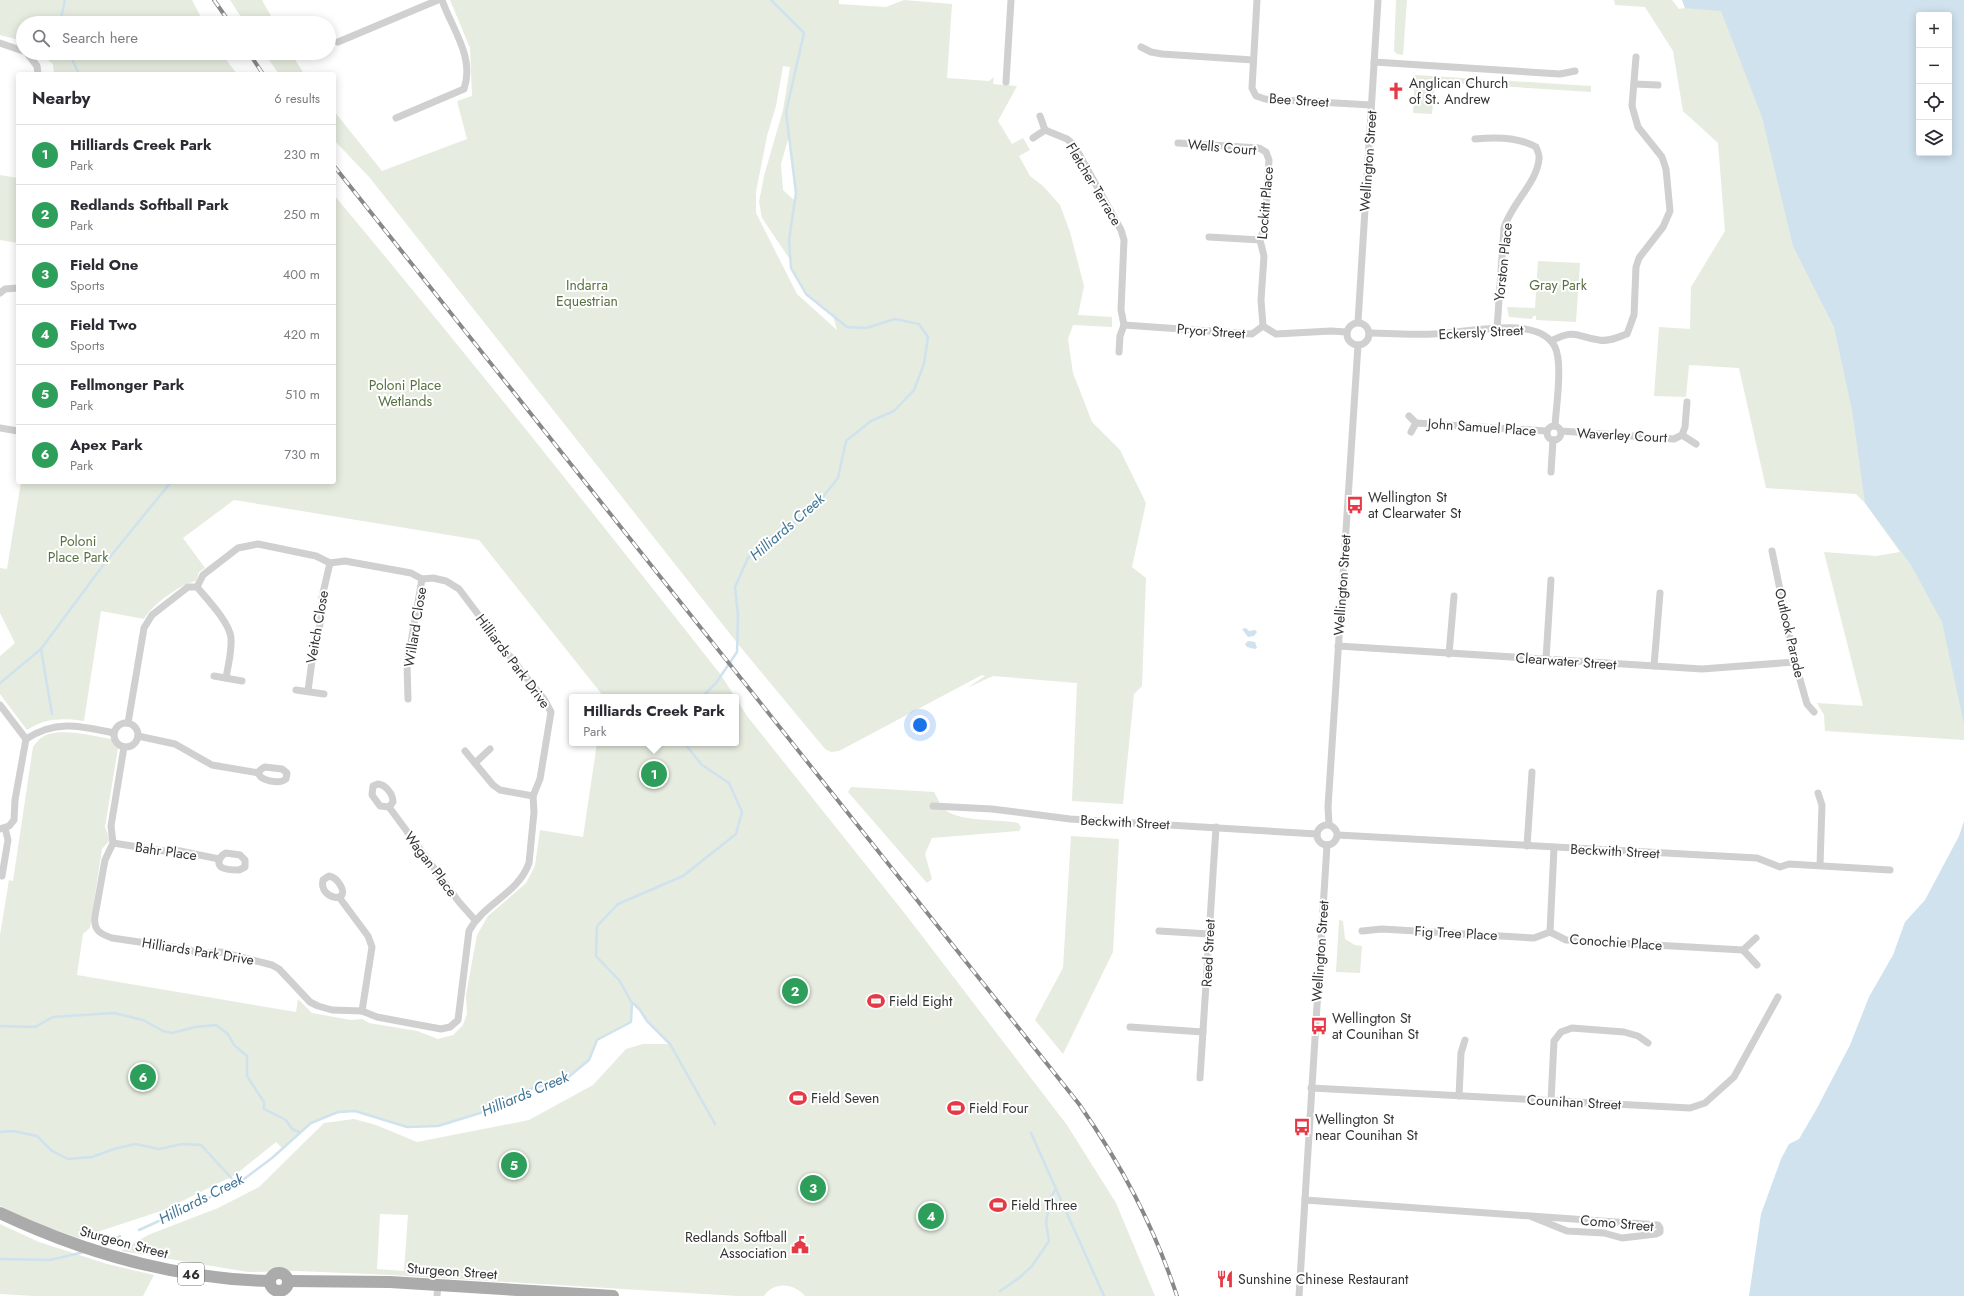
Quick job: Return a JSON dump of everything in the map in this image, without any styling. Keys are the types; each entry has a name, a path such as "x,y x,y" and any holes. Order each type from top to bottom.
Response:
{"main road":[{"name":"Sturgeon Street","path":"0,1213 61,1240 114,1257 143,1265 203,1276 270,1281 272,1287 280,1291 287,1286 288,1281 374,1281 437,1290 613,1296"}],"street":[{"path":"338,42 438,0"},
{"path":"396,118 464,89 466,78 464,50 442,0"},
{"path":"1006,82 1011,0"},
{"name":"Bee Street","path":"1257,0 1252,88 1259,97 1371,105"},
{"name":"Wellington Street","path":"1358,322 1378,0"},
{"path":"0,43 16,49"},
{"path":"1141,47 1151,52 1162,54 1253,60"},
{"path":"1553,440 1558,438 1558,361 1551,342 1562,336 1577,334 1600,340 1612,340 1627,334 1634,315 1636,266 1639,258 1663,227 1670,211 1666,169 1662,157 1638,127 1632,106 1636,57"},
{"path":"32,60 37,66 38,72"},
{"path":"1374,62 1560,74 1575,71"},
{"path":"1634,84 1658,85"},
{"path":"1033,138 1045,130 1040,116"},
{"name":"Fletcher Terrace","path":"1045,130 1067,139 1074,145 1121,230 1124,240 1121,310 1124,325"},
{"name":"Yorston Place","path":"1475,139 1489,138 1528,142 1536,147 1540,158 1531,181 1508,215 1504,228 1497,329"},
{"name":"Wells Court","path":"1178,143 1259,148 1266,152"},
{"name":"Lockitt Place","path":"1263,326 1261,300 1264,256 1260,240 1266,225 1269,160 1266,152"},
{"path":"1209,237 1260,240"},
{"path":"0,293 5,289 16,288"},
{"path":"1358,322 1366,325 1369,333 1366,341 1358,345 1349,341 1346,332 1350,325 1358,322"},
{"path":"1119,352 1120,336 1124,325"},
{"name":"Pryor Street","path":"1124,325 1252,334 1263,326 1276,334 1331,331 1346,332"},
{"name":"Eckersly Street","path":"1369,333 1434,334 1515,327 1539,332 1551,342"},
{"name":"Wellington Street","path":"1329,824 1328,807 1358,345"},
{"name":"Waverley Court","path":"1558,429 1674,439 1682,435 1685,427 1687,402"},
{"name":"John Samuel Place","path":"1409,416 1416,423 1547,431"},
{"name":"John Samuel Place","path":"1411,432 1416,423"},
{"path":"1553,440 1548,436 1547,431 1550,427 1558,429"},
{"path":"0,428 16,431"},
{"name":"Waverley Court","path":"1682,435 1696,444"},
{"path":"1551,472 1553,440"},
{"name":"Hilliards Park Drive","path":"124,747 111,826 113,843 105,860 94,924 102,935 188,949 198,953 221,952 263,962 279,969 310,1002 332,1010 362,1010 377,1016 441,1029 450,1027 458,1020 469,931 475,920 484,911 512,890 527,870 533,827 533,796 540,779 552,712 544,699 513,659 501,648 493,634 459,589 446,581 433,578 422,579 411,573 345,561 330,563 316,556 258,544 246,545 238,548 203,576 197,587"},
{"name":"Outlook Parade","path":"1772,551 1795,662 1807,704 1814,712"},
{"name":"Veitch Close","path":"308,691 312,658 321,620 322,597 330,563"},
{"name":"Willard Close","path":"408,699 407,665 422,579"},
{"path":"1546,659 1551,580"},
{"path":"128,723 144,628 152,615 188,587 197,587 226,624 231,636 231,651 226,678"},
{"path":"1654,666 1660,593"},
{"path":"1449,654 1454,596"},
{"name":"Clearwater Street","path":"1338,646 1449,654 1709,668 1795,662"},
{"path":"214,676 242,681"},
{"path":"296,690 324,694"},
{"path":"0,705 26,739"},
{"path":"128,723 136,729 138,736 135,743 124,747 117,744 114,733 118,726 128,723"},
{"path":"2,876 8,840 2,829 14,820 15,800 26,739 38,731 56,726 71,725 114,733"},
{"path":"138,736 175,744 212,765 259,773"},
{"path":"475,763 490,749"},
{"path":"465,751 493,785 500,790 533,796"},
{"path":"1527,846 1532,772"},
{"path":"1818,793 1822,805 1820,866"},
{"name":"Beckwith Street","path":"933,806 992,809 1070,819 1317,834"},
{"name":"Wagan Place","path":"389,807 459,902 475,920"},
{"path":"1329,824 1336,828 1338,835 1334,842 1327,845 1320,842 1317,834 1321,827 1329,824"},
{"name":"Reed Street","path":"1200,1078 1216,827"},
{"name":"Beckwith Street","path":"1338,835 1757,858 1780,867 1789,864 1890,870"},
{"name":"Bahr Place","path":"113,843 181,851 219,859"},
{"name":"Wellington Street","path":"1299,1296 1327,845"},
{"name":"Conochie Place","path":"1554,848 1550,932 1566,940 1743,950"},
{"path":"340,897 368,936 372,947 362,1010"},
{"name":"Fig Tree Place","path":"1362,931 1382,929 1534,938 1550,932"},
{"path":"1160,931 1209,934"},
{"path":"1756,938 1743,950 1757,965"},
{"name":"Counihan Street","path":"1311,1088 1690,1108 1705,1103 1734,1077 1778,997"},
{"path":"1130,1027 1203,1032"},
{"path":"1551,1101 1554,1041 1561,1032 1572,1028 1624,1032 1638,1036 1648,1043"},
{"path":"1459,1096 1461,1053 1465,1040"},
{"name":"Como Street","path":"1305,1200 1658,1225 1660,1232 1656,1234 1622,1238 1604,1233 1567,1231 1530,1216"}],"green space":[{"path":"0,0 192,0 200,16 16,16 16,39 0,35"},
{"path":"230,0 262,0 271,16 240,16"},
{"name":"Indarra Equestrian","path":"450,0 839,0 839,4 886,7 904,0 952,4 947,78 989,81 994,77 993,84 1017,86 998,121 1012,144 1023,138 1030,150 1019,156 1030,176 1043,186 1060,205 1070,232 1084,286 1078,315 1112,317 1112,327 1073,325 1068,339 1073,373 1092,422 1120,450 1146,503 1132,567 1146,578 1142,686 1134,694 1123,804 1072,801 1077,683 993,676 967,688 985,676 982,675 839,751 831,752 825,749 738,644 370,178 336,142 336,114 382,171 467,139 457,101 472,96 470,48","holes":["783,66 790,67 783,110 764,176 759,202 762,218 791,261 791,268 806,294 833,316 837,330 797,294 756,213 756,192 767,136 776,106","789,136 796,193 795,201 783,190 781,164"]},
{"path":"1396,0 1407,0 1403,55 1397,54 1394,51"},
{"path":"1614,0 1672,0 1679,9 1685,8 1682,0 1964,0 1964,740 1825,731 1824,715 1817,703 1863,706 1824,552 1876,556 1900,552 1865,503 1856,494 1766,488 1739,368 1689,365 1686,397 1654,396 1659,327 1690,329 1691,287 1725,231 1718,143 1683,111 1673,51 1645,7 1615,5"},
{"path":"48,60 226,60 235,72 54,72 53,64"},
{"path":"269,60 295,60 303,72 278,72"},
{"path":"1415,75 1591,86 1591,92 1435,82 1432,114 1413,113"},
{"path":"0,175 16,178 16,243 0,240"},
{"path":"336,197 578,494 721,675 733,694 602,694 479,540 234,500 183,538 205,568 199,572 196,581 182,586 167,596 148,613 144,619 101,611 84,721 61,719 47,721 27,730 0,694 0,656 15,643 0,613 0,568 7,569 21,484 336,484"},
{"name":"Gray Park","path":"1538,261 1580,263 1576,322 1536,320 1536,316 1533,316 1532,319 1509,317 1507,307 1535,308"},
{"path":"739,703 747,716 906,915 1067,1125 1116,1203 1155,1296 805,1296 790,1286 778,1286 768,1291 764,1296 737,1296 391,1275 297,1271 248,1272 121,1251 148,1235 218,1208 259,1187 324,1123 354,1119 376,1125 417,1142 529,1120 593,1085 626,1049 643,1044 669,1044 633,1003 631,1022 597,1040 589,1060 566,1079 527,1090 490,1110 438,1126 407,1127 355,1111 338,1112 311,1123 282,1148 276,1142 235,1175 164,1210 79,1238 37,1224 0,1206 0,935 9,880 13,881 33,747 41,738 48,734 65,732 85,734 111,739 118,748 105,827 110,840 102,849 90,928 83,934 77,975 296,1012 298,999 312,1013 351,1020 362,1019 369,1023 417,1031 438,1039 453,1035 463,1025 467,1014 466,995 477,935 488,916 526,883 535,866 540,830 583,837 597,746 739,746","holes":["380,1214 408,1215 404,1271 377,1269"]},
{"path":"851,787 934,792 944,809 952,814 960,817 1018,823 1021,827 1019,831 932,838 925,854 932,879 927,883 848,792"},
{"path":"1071,836 1119,839 1113,952 1063,1054 1035,1020 1063,968"},
{"path":"1339,920 1343,921 1345,939 1355,945 1362,946 1360,973 1336,972"},
{"path":"0,1224 39,1242 107,1264 154,1275 143,1296 34,1296 0,1294"}],"water":[{"path":"1682,0 1964,0 1964,724 1942,622 1911,565 1865,503 1852,410 1834,327 1793,246 1762,117 1721,11 1685,8"},
{"path":"1246,628 1249,631 1255,630 1257,632 1254,636 1248,637 1242,629"},
{"path":"1248,641 1255,642 1257,648 1247,647 1245,644"},
{"path":"1964,821 1964,1296 1749,1296 1761,1214 1781,1159 1789,1144 1799,1139 1816,1110 1850,1045 1869,997 1893,955 1905,922 1925,900 1959,836"}],"waterway":[{"path":"62,16 65,0"},
{"name":"Hilliards Creek","path":"705,694 716,683 737,652 738,615 735,587 748,558 768,539 793,524 817,504 838,478 846,441 871,421 894,411 914,390 924,364 928,337 919,324 895,319 866,328 847,327 806,294 791,268 789,240 796,193 786,112 804,33 771,0"},
{"path":"72,60 78,72"},
{"path":"0,683 41,649 101,568 169,484"},
{"path":"41,649 52,714"},
{"name":"Hilliards Creek","path":"139,1230 203,1201 244,1179 272,1158 311,1123 338,1112 355,1111 407,1127 438,1126 490,1110 527,1090 566,1079 589,1060 597,1040 631,1022 632,1003 619,980 596,956 597,926 618,904 683,876 736,834 742,812 729,783 702,765 687,746"},
{"path":"633,1003 640,1010 647,1021 670,1044 715,1124"},
{"path":"0,1026 35,1027 53,1017 114,1013 143,1020 163,1031 172,1033 195,1027 216,1025 228,1034 234,1045 247,1056 247,1076 264,1102 264,1109 286,1120 292,1129 299,1132"},
{"path":"0,1132 13,1131 37,1136 52,1151 68,1159 92,1157 114,1149 135,1144 159,1149 182,1144 201,1145 236,1183"},
{"path":"1031,1133 1104,1296"},
{"path":"1000,1291 1019,1278 1032,1266 1049,1241 1046,1222 1051,1197 1056,1189"},
{"name":"Hilliards Creek","path":"99,1247 120,1236"},
{"name":"Hilliards Creek","path":"0,1259 50,1260 84,1252"}],"railway":[{"path":"214,0 225,16"},
{"path":"254,60 262,72"},
{"path":"336,169 1079,1104 1095,1127 1135,1196 1158,1244 1177,1296"}],"place":[{"name":"Anglican Church of St. Andrew","path":"1396,91"},
{"name":"Wellington St at Clearwater St","path":"1355,505"},
{"name":"Hilliards Creek Park","path":"654,774"},
{"name":"Redlands Softball Park","path":"795,991"},
{"name":"Field Eight","path":"876,1001"},
{"name":"Wellington St at Counihan St","path":"1319,1026"},
{"name":"Apex Park","path":"143,1077"},
{"name":"Field Seven","path":"798,1098"},
{"name":"Field Four","path":"956,1108"},
{"name":"Wellington St near Counihan St","path":"1302,1127"},
{"name":"Fellmonger Park","path":"514,1165"},
{"name":"Field One","path":"813,1188"},
{"name":"Field Three","path":"998,1205"},
{"name":"Field Two","path":"931,1216"},
{"name":"Redlands Softball Association","path":"800,1245"},
{"name":"Sunshine Chinese Restaurant","path":"1225,1279"}],"park label":[{"name":"Poloni Place Wetlands","path":"405,394"},
{"name":"Poloni Place Park","path":"78,550"}]}
